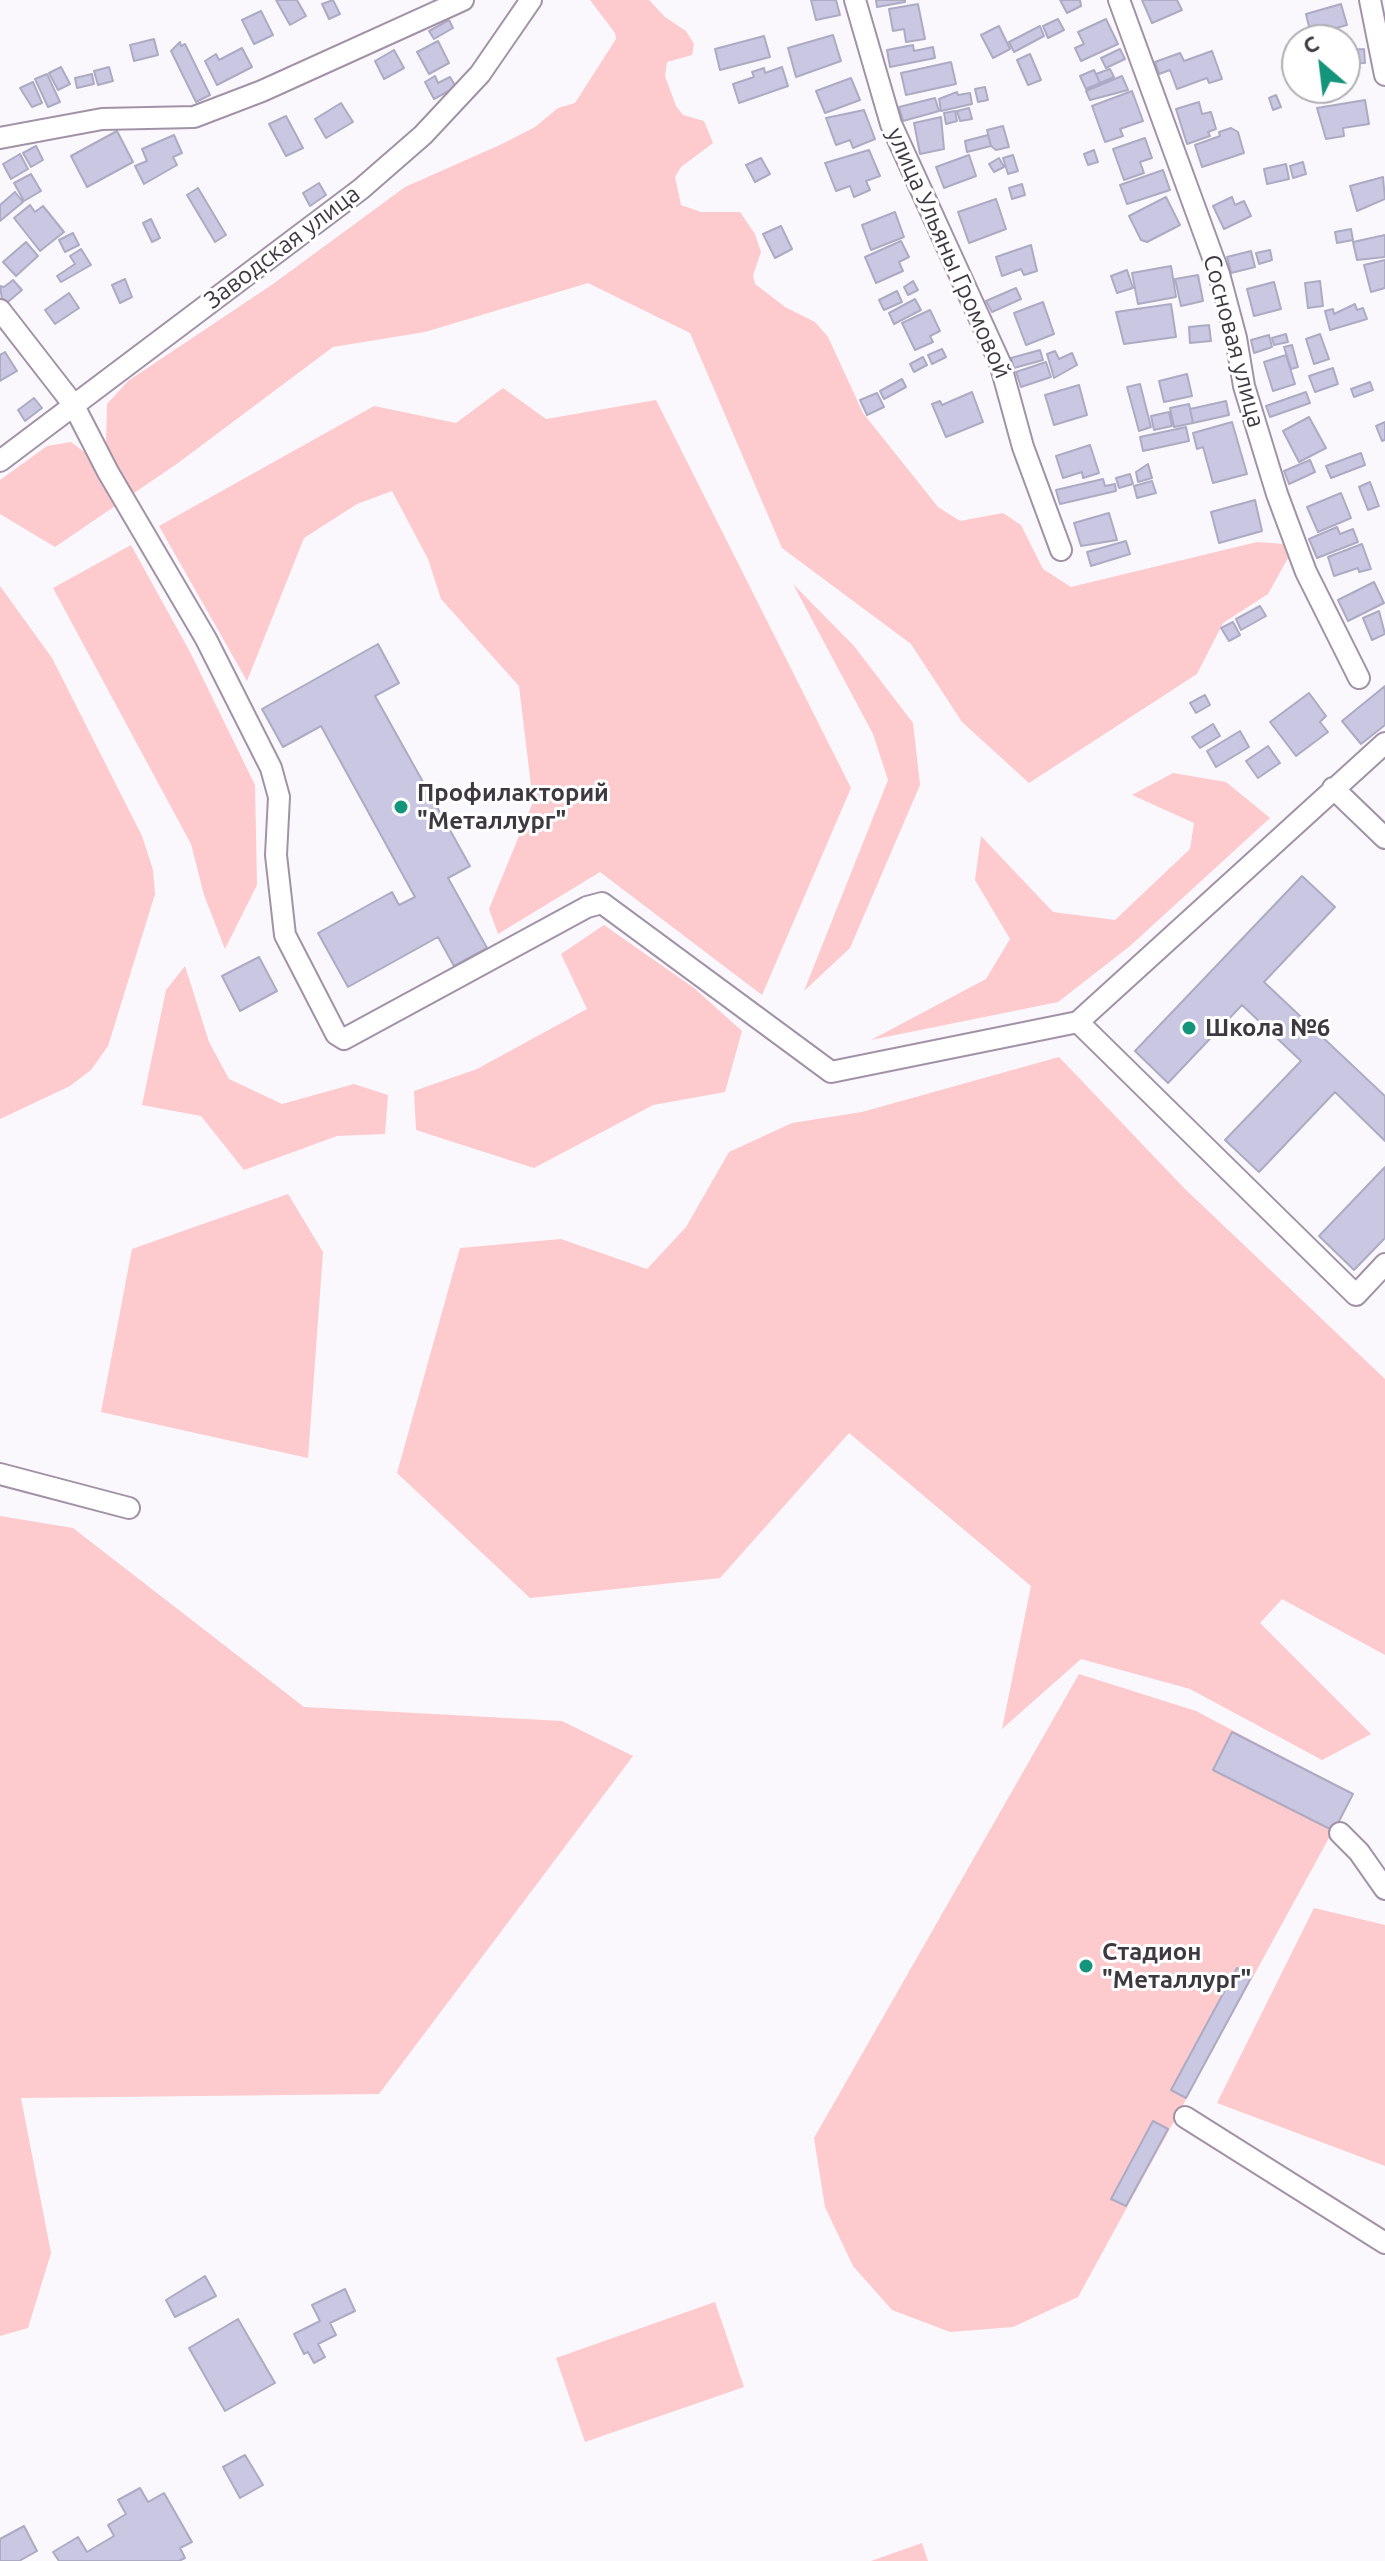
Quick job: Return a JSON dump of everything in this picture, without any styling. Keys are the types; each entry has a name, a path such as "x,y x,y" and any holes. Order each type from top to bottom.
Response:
{"street":[{"path":"0,138 102,119 194,117 262,91 463,0"},
{"name":"Заводская улица","path":"0,461 361,189 423,135 480,74 531,0"},
{"name":"улица Ульяны Громовой","path":"855,0 891,124 1000,363 1023,447 1061,550"},
{"name":"Сосновая улица","path":"1119,0 1219,274 1236,338 1244,386 1277,494 1306,572 1359,678"},
{"path":"1370,0 1385,75"},
{"path":"0,310 73,404 115,484 206,639 271,768 279,797 276,855 285,935 336,1034 344,1039 353,1038 587,907 602,903 831,1072 1078,1022 1385,743"},
{"path":"1333,788 1385,838"},
{"path":"1078,1022 1356,1295 1385,1264"},
{"path":"0,1474 129,1508"},
{"path":"1340,1833 1359,1852 1385,1889"},
{"path":"1185,2117 1385,2243"}],"shaded area":[{"path":"590,0 649,0 665,17 686,31 694,44 692,55 667,62 665,76 676,106 683,115 704,121 713,143 681,167 675,177 681,205 701,212 740,212 755,234 761,252 753,275 755,284 785,307 815,322 828,337 863,413 938,507 960,521 1003,513 1021,525 1043,569 1071,587 1257,542 1285,544 1288,558 1268,594 1223,623 1197,674 1029,783 962,722 911,644 782,548 690,333 588,283 425,332 333,347 178,463 55,547 0,514 0,480 47,446 71,442 91,457 106,446 107,404 128,381 273,284 405,187 502,144 535,127 558,108 575,103 616,39 615,33"},
{"path":"503,388 546,419 656,400 851,788 762,995 600,872 498,934 489,909 533,802 519,686 441,599 428,559 392,491 357,504 304,538 247,681 159,526 374,406 456,423"},
{"path":"131,545 190,652 255,785 257,885 225,949 204,895 191,844 53,588"},
{"path":"793,584 854,646 913,723 920,785 850,948 804,991 888,780 873,734"},
{"path":"0,586 52,658 142,836 153,870 155,894 108,1046 91,1070 70,1086 0,1119"},
{"path":"1173,773 1226,782 1270,818 1130,946 1058,1002 871,1040 986,979 1010,939 975,880 981,836 1053,912 1115,920 1190,849 1194,823 1132,795"},
{"path":"604,925 694,988 742,1031 725,1092 653,1105 534,1168 416,1130 414,1091 477,1069 587,1009 561,954"},
{"path":"185,966 209,1042 229,1079 282,1104 354,1084 388,1095 385,1134 337,1136 244,1170 201,1116 142,1105 166,990"},
{"path":"1059,1057 1184,1188 1385,1379 1385,1655 1282,1599 1260,1623 1371,1734 1322,1760 1190,1689 1081,1659 1002,1729 1031,1586 849,1433 720,1578 530,1598 397,1473 460,1248 561,1239 647,1269 686,1227 729,1152 792,1123 862,1112"},
{"path":"288,1194 323,1252 308,1458 101,1412 132,1249"},
{"path":"0,1516 73,1528 304,1707 562,1721 633,1756 379,2094 21,2098 51,2253 28,2328 0,2336"},
{"name":"Стадион \"Металлург\"","path":"1079,1674 1196,1711 1353,1794 1078,2297 1013,2327 950,2332 892,2310 853,2266 825,2207 814,2138"},
{"path":"1314,1908 1385,1925 1385,2166 1217,2103"},
{"path":"715,2302 744,2387 585,2442 556,2358"},
{"path":"922,2543 928,2561 871,2561"}],"building":[{"path":"276,0 297,0 306,16 290,25"},
{"path":"333,0 340,14 329,19 322,4"},
{"path":"811,0 836,0 840,15 816,20"},
{"path":"876,0 905,0 905,2 877,7"},
{"path":"1060,0 1080,0 1081,6 1067,13"},
{"path":"1142,0 1177,0 1182,10 1152,23"},
{"path":"918,4 925,39 906,42 904,29 893,31 889,9"},
{"path":"1341,4 1347,24 1308,24 1306,14"},
{"path":"261,11 273,35 254,44 242,20"},
{"path":"1058,19 1064,30 1048,38 1043,26"},
{"path":"1106,19 1118,44 1081,61 1075,48 1084,44 1078,32"},
{"path":"449,20 453,28 434,39 429,31"},
{"path":"999,26 1010,49 993,58 981,35"},
{"path":"1040,26 1044,36 1014,52 1009,42"},
{"path":"833,35 841,61 796,77 788,48"},
{"path":"764,36 770,57 720,70 715,49"},
{"path":"154,39 158,55 134,61 130,45"},
{"path":"438,41 449,63 429,74 417,52"},
{"path":"180,42 181,46 185,44 210,95 196,102 171,51"},
{"path":"913,45 914,51 933,47 935,58 890,67 887,50"},
{"path":"242,48 252,67 217,85 205,61 216,54 219,60"},
{"path":"1120,49 1125,59 1106,68 1101,58"},
{"path":"1361,49 1364,49 1365,63 1361,63"},
{"path":"394,50 404,68 384,79 375,61"},
{"path":"1212,51 1222,79 1209,83 1207,78 1177,89 1170,70 1159,74 1155,62 1180,53 1184,61"},
{"path":"1030,54 1041,80 1028,85 1017,60"},
{"path":"951,62 956,84 906,95 901,73"},
{"path":"61,67 70,84 58,90 49,73"},
{"path":"109,67 113,81 98,85 94,71"},
{"path":"782,67 788,86 739,103 733,84 754,77 752,72 764,68 765,73"},
{"path":"1110,69 1114,77 1100,83 1096,74"},
{"path":"1094,70 1100,83 1086,89 1080,76"},
{"path":"47,74 60,102 48,107 35,79"},
{"path":"92,74 94,84 77,88 75,78"},
{"path":"435,76 438,83 450,77 456,87 434,99 425,82"},
{"path":"1122,76 1128,90 1090,100 1086,91"},
{"path":"851,78 860,100 825,113 816,91"},
{"path":"33,82 42,103 32,107 20,88"},
{"path":"985,87 988,100 978,102 975,89"},
{"path":"1132,91 1143,121 1120,129 1123,136 1105,142 1092,106"},
{"path":"957,92 958,95 970,93 972,104 941,111 939,99"},
{"path":"1276,95 1281,107 1273,110 1269,98"},
{"path":"935,98 939,111 903,121 899,107"},
{"path":"1365,100 1369,124 1343,128 1344,136 1326,139 1317,108 1361,104"},
{"path":"1199,102 1202,114 1211,112 1216,129 1208,132 1210,136 1187,144 1176,109"},
{"path":"341,103 353,122 326,138 315,119"},
{"path":"969,108 972,119 960,121 957,111"},
{"path":"864,110 875,139 853,148 850,140 836,145 826,118"},
{"path":"955,111 957,121 946,124 944,113"},
{"path":"286,116 303,148 286,156 269,124"},
{"path":"941,117 944,149 920,154 914,123"},
{"path":"1003,126 1009,147 996,150 991,146 987,130"},
{"path":"1231,128 1238,132 1244,153 1202,167 1195,145 1220,136 1219,132"},
{"path":"117,131 133,162 87,187 71,156"},
{"path":"174,135 182,153 173,157 177,165 144,184 135,166 147,161 142,149"},
{"path":"988,135 991,146 967,152 965,141"},
{"path":"1145,138 1152,158 1140,162 1144,173 1124,180 1113,149"},
{"path":"36,146 43,160 31,167 23,153"},
{"path":"869,150 880,176 866,181 870,190 854,197 850,186 836,191 825,163"},
{"path":"1094,150 1098,162 1088,165 1084,154"},
{"path":"20,154 28,169 11,179 3,164"},
{"path":"969,155 976,176 944,188 936,167"},
{"path":"1013,155 1018,171 1008,174 1003,158"},
{"path":"761,158 770,174 755,182 746,165"},
{"path":"999,158 1004,167 994,172 989,164"},
{"path":"1303,162 1306,174 1293,178 1290,166"},
{"path":"1286,164 1289,179 1267,184 1264,169"},
{"path":"1163,170 1170,190 1127,204 1120,185"},
{"path":"31,174 41,191 24,201 14,183"},
{"path":"1383,177 1385,199 1357,211 1350,186"},
{"path":"319,183 326,195 310,206 303,193"},
{"path":"1022,184 1025,195 1012,199 1009,188"},
{"path":"198,188 226,235 215,242 187,195"},
{"path":"15,192 23,202 0,221 0,205"},
{"path":"1166,197 1180,225 1147,242 1141,240 1129,216"},
{"path":"1232,197 1235,205 1244,201 1251,216 1224,229 1213,206"},
{"path":"996,199 1006,229 969,243 958,212"},
{"path":"30,205 35,212 43,206 64,232 40,251 14,218"},
{"path":"895,212 904,237 871,250 862,225"},
{"path":"151,219 160,238 152,242 143,223"},
{"path":"781,226 792,249 775,258 763,234"},
{"path":"1351,229 1353,240 1337,243 1335,232"},
{"path":"73,233 79,245 65,252 59,240"},
{"path":"1385,235 1385,257 1357,260 1353,242"},
{"path":"901,241 909,257 899,262 903,271 876,283 865,257"},
{"path":"26,242 38,256 16,276 3,262"},
{"path":"1031,245 1037,271 1024,275 1021,269 1002,276 996,257"},
{"path":"81,249 91,265 61,282 57,276 75,264 70,256"},
{"path":"1270,250 1272,260 1259,264 1256,253"},
{"path":"1251,251 1255,267 1231,273 1227,257"},
{"path":"1385,260 1385,288 1371,292 1364,265"},
{"path":"1171,266 1176,297 1138,304 1132,273"},
{"path":"1127,270 1133,288 1117,293 1111,276"},
{"path":"1198,275 1203,301 1181,306 1175,279"},
{"path":"125,279 132,297 120,303 112,285"},
{"path":"13,280 22,290 3,306 0,286 4,287"},
{"path":"913,281 918,290 908,295 904,287"},
{"path":"1320,281 1323,306 1308,308 1305,283"},
{"path":"1274,282 1281,309 1254,316 1247,289"},
{"path":"1016,288 1021,299 992,312 986,301"},
{"path":"897,291 902,302 884,310 879,300"},
{"path":"69,293 79,308 55,324 45,310"},
{"path":"915,299 921,310 894,324 889,313"},
{"path":"1043,302 1054,334 1026,345 1014,313"},
{"path":"1171,304 1176,337 1124,344 1116,312"},
{"path":"1355,304 1357,310 1363,308 1367,319 1330,330 1325,311 1333,309 1334,314"},
{"path":"930,310 940,331 930,336 933,342 915,350 902,323"},
{"path":"1209,325 1211,341 1190,343 1189,327"},
{"path":"1286,334 1288,342 1274,345 1272,338"},
{"path":"1320,334 1329,359 1314,364 1306,339"},
{"path":"1269,335 1272,347 1254,353 1251,340"},
{"path":"1292,345 1298,367 1291,369 1284,347"},
{"path":"942,349 946,357 932,364 928,355"},
{"path":"1040,350 1043,360 1014,368 1011,358"},
{"path":"1055,351 1059,359 1072,353 1077,365 1054,378 1047,354"},
{"path":"5,352 17,371 0,381 0,355"},
{"path":"1286,355 1295,384 1273,391 1264,362"},
{"path":"923,357 927,365 914,372 910,364"},
{"path":"1046,362 1051,377 1021,387 1016,372"},
{"path":"1333,368 1338,384 1315,392 1309,376"},
{"path":"1187,374 1192,396 1164,402 1159,381"},
{"path":"902,379 906,387 884,399 880,391"},
{"path":"1370,382 1373,390 1354,397 1351,389"},
{"path":"1140,384 1151,427 1139,431 1127,387"},
{"path":"1079,385 1087,415 1054,425 1045,395"},
{"path":"972,392 983,422 946,437 932,404 940,401 942,405"},
{"path":"1306,392 1310,403 1270,417 1266,406"},
{"path":"877,393 884,407 867,415 860,400"},
{"path":"34,398 42,408 25,421 18,410"},
{"path":"1226,401 1229,415 1193,423 1190,409"},
{"path":"1189,404 1193,423 1174,427 1170,408"},
{"path":"1169,412 1172,426 1154,430 1151,416"},
{"path":"1309,417 1326,448 1299,462 1283,431"},
{"path":"1232,422 1247,474 1213,483 1203,447 1197,449 1193,433"},
{"path":"1385,422 1385,440 1382,441 1376,426"},
{"path":"1186,427 1189,441 1143,451 1140,437"},
{"path":"1090,445 1099,473 1083,478 1082,472 1063,478 1056,456"},
{"path":"1361,453 1365,465 1331,478 1326,466"},
{"path":"1310,460 1315,472 1289,484 1284,471"},
{"path":"1148,464 1152,478 1138,482 1136,472"},
{"path":"1130,474 1133,484 1119,488 1116,478"},
{"path":"1103,479 1105,486 1115,484 1116,491 1060,504 1056,490"},
{"path":"1152,481 1156,493 1137,498 1134,486"},
{"path":"1370,482 1379,506 1368,510 1359,487"},
{"path":"1341,493 1351,518 1318,532 1307,507"},
{"path":"1255,500 1262,531 1219,543 1211,512"},
{"path":"1109,513 1117,540 1081,546 1074,523"},
{"path":"1337,527 1340,534 1353,529 1358,542 1317,558 1309,539"},
{"path":"1126,541 1130,554 1091,566 1087,552"},
{"path":"1362,544 1371,569 1359,572 1358,568 1334,576 1328,557"},
{"path":"1374,582 1384,603 1348,621 1338,600"},
{"path":"1260,606 1266,616 1241,630 1236,619"},
{"path":"1379,611 1385,634 1372,640 1363,618"},
{"path":"1233,622 1240,635 1229,641 1221,628"},
{"name":"Профилакторий \"Металлург\"","path":"378,644 399,683 375,696 470,866 448,878 487,948 454,966 438,937 348,987 318,933 392,892 399,905 415,897 321,726 283,747 262,709"},
{"path":"1385,686 1385,725 1361,744 1342,721"},
{"path":"1309,693 1326,716 1320,722 1328,732 1296,756 1270,722"},
{"path":"1205,695 1210,705 1196,713 1190,703"},
{"path":"1213,724 1220,736 1200,748 1192,737"},
{"path":"1240,731 1249,747 1216,767 1207,751"},
{"path":"1268,746 1280,763 1258,778 1246,761"},
{"name":"Школа №6","path":"1302,876 1335,907 1264,982 1385,1096 1385,1141 1335,1092 1259,1172 1225,1140 1301,1061 1242,1005 1168,1083 1135,1051"},
{"path":"259,957 277,991 240,1011 222,976"},
{"path":"1385,1167 1385,1238 1354,1270 1319,1236"},
{"path":"1232,1732 1353,1794 1334,1831 1213,1770"},
{"path":"1237,1968 1252,1976 1186,2098 1171,2090"},
{"path":"1153,2121 1168,2129 1126,2206 1111,2199"},
{"path":"205,2276 216,2296 175,2317 166,2300"},
{"path":"345,2289 355,2311 330,2323 336,2335 318,2344 325,2357 314,2363 308,2352 304,2354 294,2334 320,2321 312,2305"},
{"path":"238,2319 275,2383 225,2411 189,2348"},
{"path":"245,2455 263,2485 240,2498 223,2467"},
{"path":"140,2488 148,2502 164,2493 192,2542 180,2548 185,2558 179,2561 59,2561 53,2552 78,2537 87,2552 114,2536 108,2525 126,2514 118,2500"},
{"path":"24,2526 37,2551 19,2561 0,2561 0,2539"}],"place":[{"name":"Профилакторий \"Металлург\"","path":"401,807"},
{"name":"Школа №6","path":"1189,1028"},
{"name":"Стадион \"Металлург\"","path":"1086,1966"}]}
